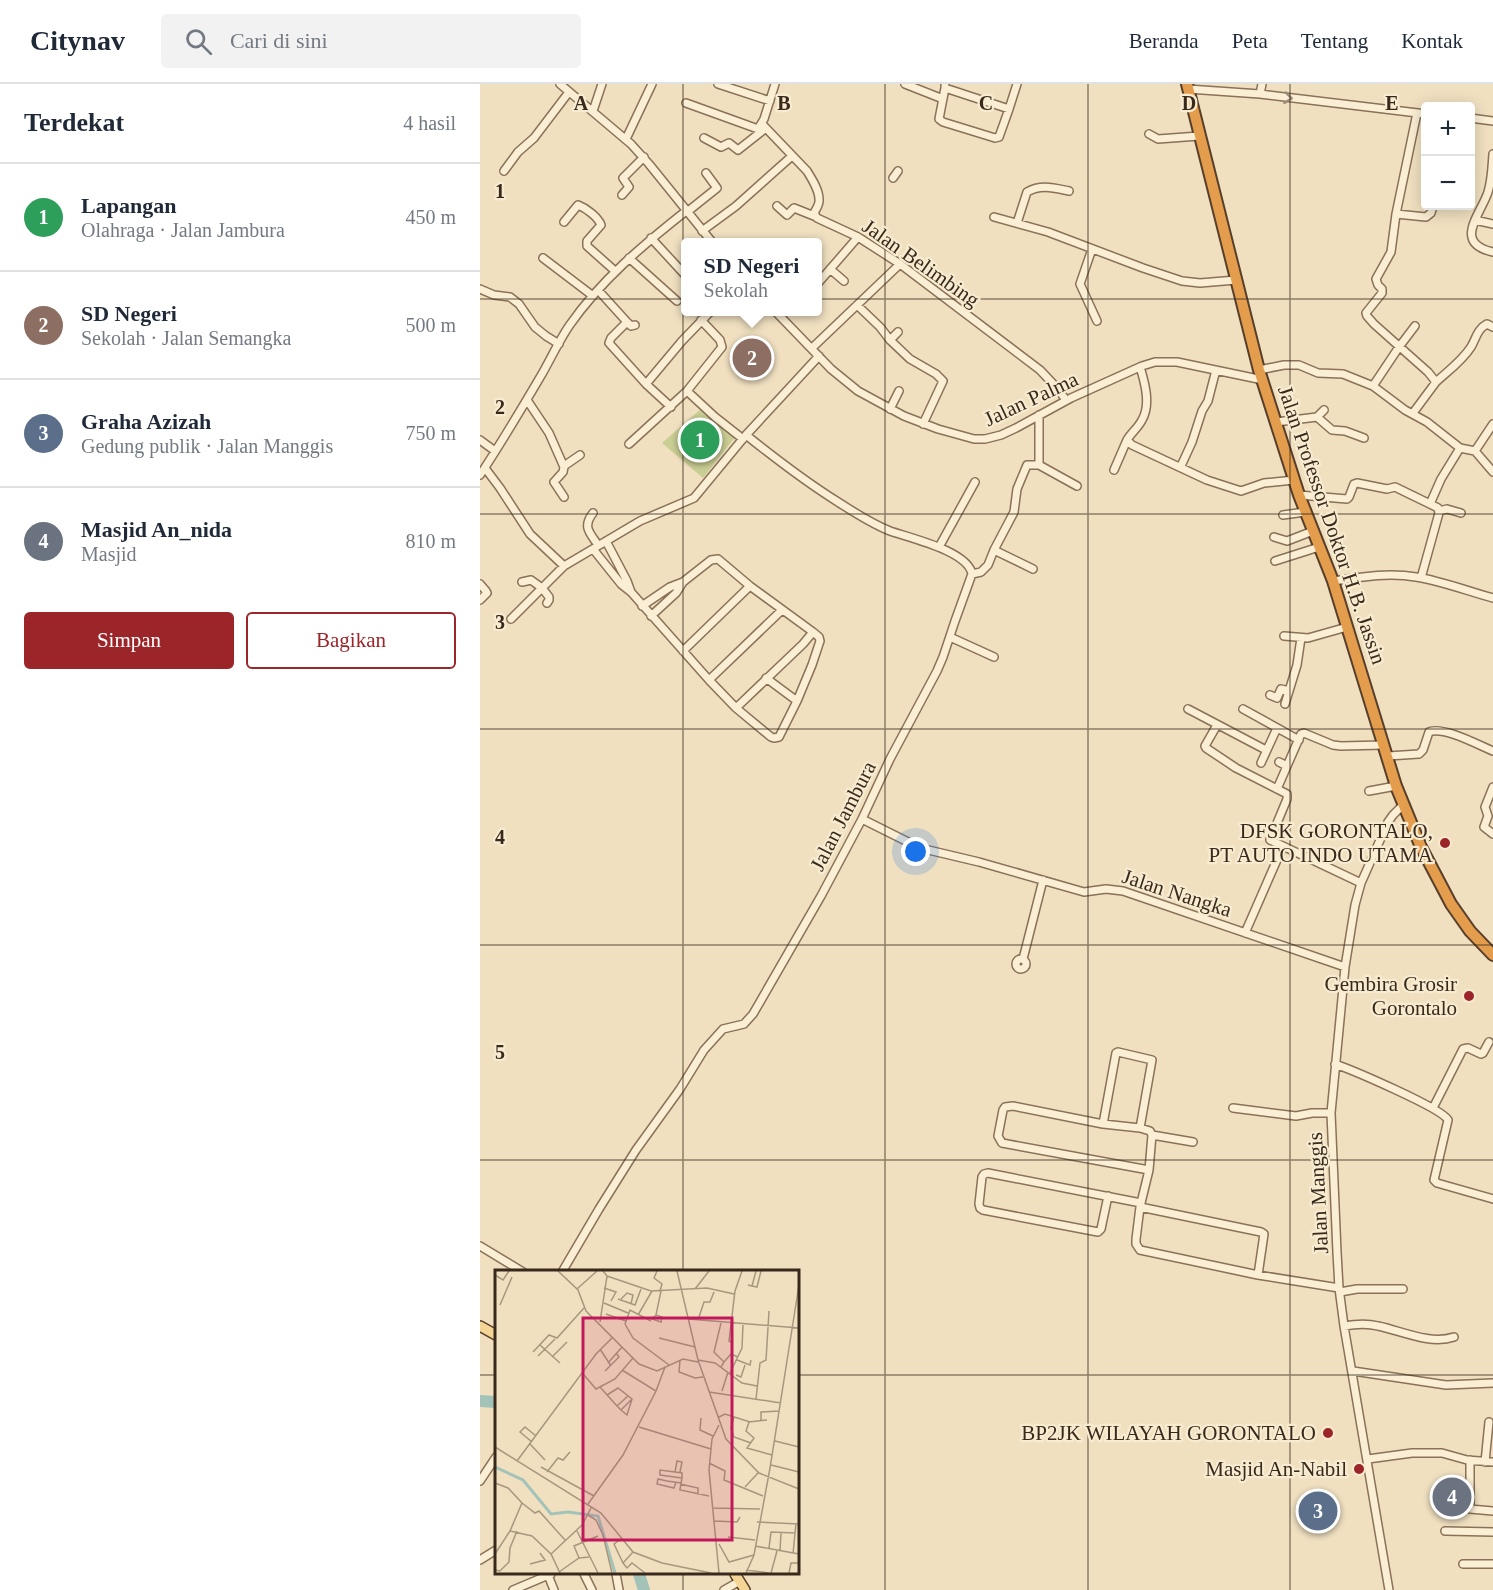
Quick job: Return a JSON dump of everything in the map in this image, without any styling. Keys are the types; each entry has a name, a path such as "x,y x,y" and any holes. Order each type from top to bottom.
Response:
{"highway":[{"name":"Jalan Professor Doktor H.B. Jassin","path":"1188,87 1261,375 1299,495 1333,581 1396,786 1434,874 1450,904 1470,931 1493,955"}],"main road":[{"path":"480,1326 495,1334"}],"street":[{"path":"560,84 644,157 708,238"},
{"path":"592,111 602,84"},
{"path":"626,139 652,84"},
{"path":"718,84 770,101"},
{"path":"704,138 722,147 729,143 738,150 764,126 775,84"},
{"path":"905,84 943,99"},
{"path":"1009,110 945,86 939,119 995,138 999,137 1009,110 1017,84"},
{"path":"1260,94 1262,84"},
{"path":"1188,87 1421,114"},
{"path":"504,171 518,152 534,138 569,92"},
{"path":"686,103 755,129 764,126"},
{"path":"1417,113 1390,252 1376,279 1382,293 1366,314 1436,382"},
{"path":"1475,119 1493,121"},
{"path":"764,126 807,171 819,197 814,216 794,208 787,215 777,206"},
{"path":"1149,134 1158,139 1199,136"},
{"path":"1493,154 1490,188 1472,230 1475,245 1493,252"},
{"path":"702,231 736,206 792,156"},
{"path":"622,195 629,188 622,178 644,157"},
{"path":"892,178 898,171"},
{"path":"480,475 527,400 569,326 615,271 651,238 717,188 706,173"},
{"path":"1017,223 1027,192 1044,186 1069,191"},
{"path":"564,222 578,206 586,209 600,221 601,225 587,241 587,246 615,271"},
{"path":"1396,214 1426,217 1432,210"},
{"name":"Jalan Belimbing","path":"814,216 858,237 900,264 1040,370 1066,400"},
{"path":"994,218 1048,232 1182,281 1200,283 1236,280"},
{"path":"1475,219 1493,224"},
{"path":"822,277 858,237"},
{"path":"651,238 681,271"},
{"path":"1092,249 1080,284 1097,321"},
{"path":"543,258 595,293 631,326 635,325"},
{"path":"629,258 677,301"},
{"path":"812,348 900,264"},
{"path":"830,269 844,280"},
{"path":"480,289 494,295 510,297 519,304 535,327 559,344"},
{"path":"857,305 910,359 936,374 943,381 924,424"},
{"path":"646,384 706,316"},
{"name":"Jalan Palma","path":"780,316 838,375 858,391 924,424 961,436 985,440 1016,428 1066,400 1155,362 1177,362 1216,370 1261,375"},
{"path":"629,444 687,391 722,346 720,340 701,320"},
{"path":"627,322 609,343 670,407"},
{"path":"1413,413 1436,382 1465,355 1480,328 1487,324 1493,327"},
{"path":"1373,386 1415,326"},
{"path":"890,340 898,332"},
{"path":"511,619 564,566 640,521 694,498 745,437 819,356"},
{"path":"1261,375 1284,364 1299,364 1318,373 1339,373 1373,386 1386,397 1427,422 1460,448 1475,452 1493,472"},
{"path":"1114,470 1127,440 1141,423 1147,408 1140,367"},
{"path":"1180,466 1208,401 1216,370"},
{"path":"687,391 715,417 864,519 887,530 939,548 963,561 971,568 972,574 986,568 1014,512 1017,489 1027,465 1039,465 1077,486"},
{"path":"890,409 898,391"},
{"path":"527,400 549,433 564,466"},
{"path":"1276,422 1317,417 1324,410"},
{"path":"1039,415 1039,465"},
{"path":"1317,417 1332,430 1345,431 1364,438"},
{"path":"1475,452 1493,424"},
{"path":"480,440 495,451"},
{"path":"1127,440 1143,451 1207,480 1240,491 1264,483 1294,480"},
{"path":"1430,504 1441,478 1460,448"},
{"path":"564,497 554,482 564,466 580,455"},
{"path":"485,468 530,534 564,566"},
{"path":"939,548 975,482"},
{"path":"1299,495 1347,499 1354,484 1360,483 1388,489 1395,487 1438,508 1439,511"},
{"path":"1439,511 1447,509 1461,513"},
{"path":"1421,578 1439,511"},
{"path":"1283,515 1305,512"},
{"path":"593,513 587,526 596,547 621,584 631,592 642,606 651,616 736,708 771,737 777,738 781,735 812,665 820,641 819,637 750,586 718,559 711,560 683,582 670,587 642,606"},
{"path":"1274,537 1287,542 1313,531"},
{"path":"606,540 631,592"},
{"path":"1275,561 1319,547"},
{"path":"994,550 1034,569"},
{"name":"Jalan Jambura","path":"563,1270 636,1150 704,1050 720,1030 744,1024 753,1014 821,896 944,657 972,574"},
{"path":"1333,581 1371,576 1407,576 1493,597"},
{"path":"522,582 531,580 542,588 549,597 547,603"},
{"path":"651,616 676,593 683,582"},
{"path":"480,584 486,591 480,600"},
{"path":"683,651 750,586"},
{"path":"653,599 660,607"},
{"path":"709,680 782,610"},
{"path":"1284,636 1301,638 1347,627"},
{"path":"736,708 813,632"},
{"path":"950,638 994,657"},
{"path":"1285,704 1297,665 1301,638"},
{"path":"766,678 796,701"},
{"path":"1269,695 1277,698 1281,689 1289,691"},
{"path":"1188,709 1266,750"},
{"path":"1243,709 1299,740"},
{"path":"1217,725 1206,748 1236,768 1288,796 1270,840 1362,883"},
{"path":"1261,763 1277,728"},
{"path":"1388,756 1419,754 1423,750 1429,732 1435,730 1493,751"},
{"path":"1277,789 1301,734 1304,733 1341,746 1384,745"},
{"path":"1279,762 1287,766"},
{"path":"1369,791 1396,786"},
{"path":"1493,788 1485,807 1488,816 1484,827 1493,834"},
{"name":"Jalan Manggis","path":"1389,1590 1344,1326 1331,1113 1345,967 1355,905 1362,883 1389,822 1403,805"},
{"name":"Jalan Nangka","path":"862,819 921,848 1084,892 1106,889 1123,891 1345,967"},
{"path":"1245,933 1280,853"},
{"path":"1023,959 1044,880"},
{"path":"1433,1108 1463,1049 1468,1048 1481,1054 1489,1042"},
{"path":"1103,1124 1118,1052 1152,1060 1140,1128"},
{"path":"1335,1064 1433,1108 1446,1117 1448,1120 1434,1180 1437,1183 1493,1199"},
{"path":"1149,1170 1002,1143 998,1136 1003,1110 1009,1106 1103,1124 1140,1128 1150,1131 1152,1135 1193,1142"},
{"path":"1233,1108 1296,1116 1331,1113"},
{"path":"1152,1135 1149,1170 1141,1205 1136,1244 1140,1250 1340,1290 1403,1289"},
{"path":"1108,1196 1101,1228 1098,1232 983,1210 979,1204 982,1177 988,1173 1108,1196 1261,1232 1263,1237 1258,1275"},
{"path":"480,1246 521,1270"},
{"path":"1344,1326 1374,1325 1430,1339 1443,1340 1454,1337"},
{"path":"1353,1371 1446,1385 1493,1383"},
{"path":"1368,1459 1412,1453 1442,1453 1489,1462 1489,1422"},
{"path":"480,1481 495,1458"},
{"path":"1470,1460 1470,1509 1493,1511"},
{"path":"1445,1531 1493,1532"},
{"path":"480,1560 495,1551"},
{"path":"1463,1564 1493,1564"},
{"path":"515,1590 547,1575"},
{"path":"549,1575 554,1590"},
{"path":"584,1575 592,1590"},
{"path":"616,1575 619,1590"},
{"path":"724,1590 740,1582"}],"green space":[{"path":"702,408 736,436 703,478 662,443"}],"waterway":[{"path":"480,1401 495,1402"},
{"path":"639,1575 644,1590"}],"place":[{"name":"SD Negeri","path":"752,358"},
{"name":"Lapangan","path":"700,440"},
{"name":"DFSK GORONTALO, PT AUTO INDO UTAMA","path":"1445,843"},
{"name":"Gembira Grosir Gorontalo","path":"1469,996"},
{"name":"BP2JK WILAYAH GORONTALO","path":"1328,1433"},
{"name":"Masjid An-Nabil","path":"1359,1469"},
{"name":"Masjid An_nida","path":"1452,1497"},
{"name":"Graha Azizah","path":"1318,1511"}]}
